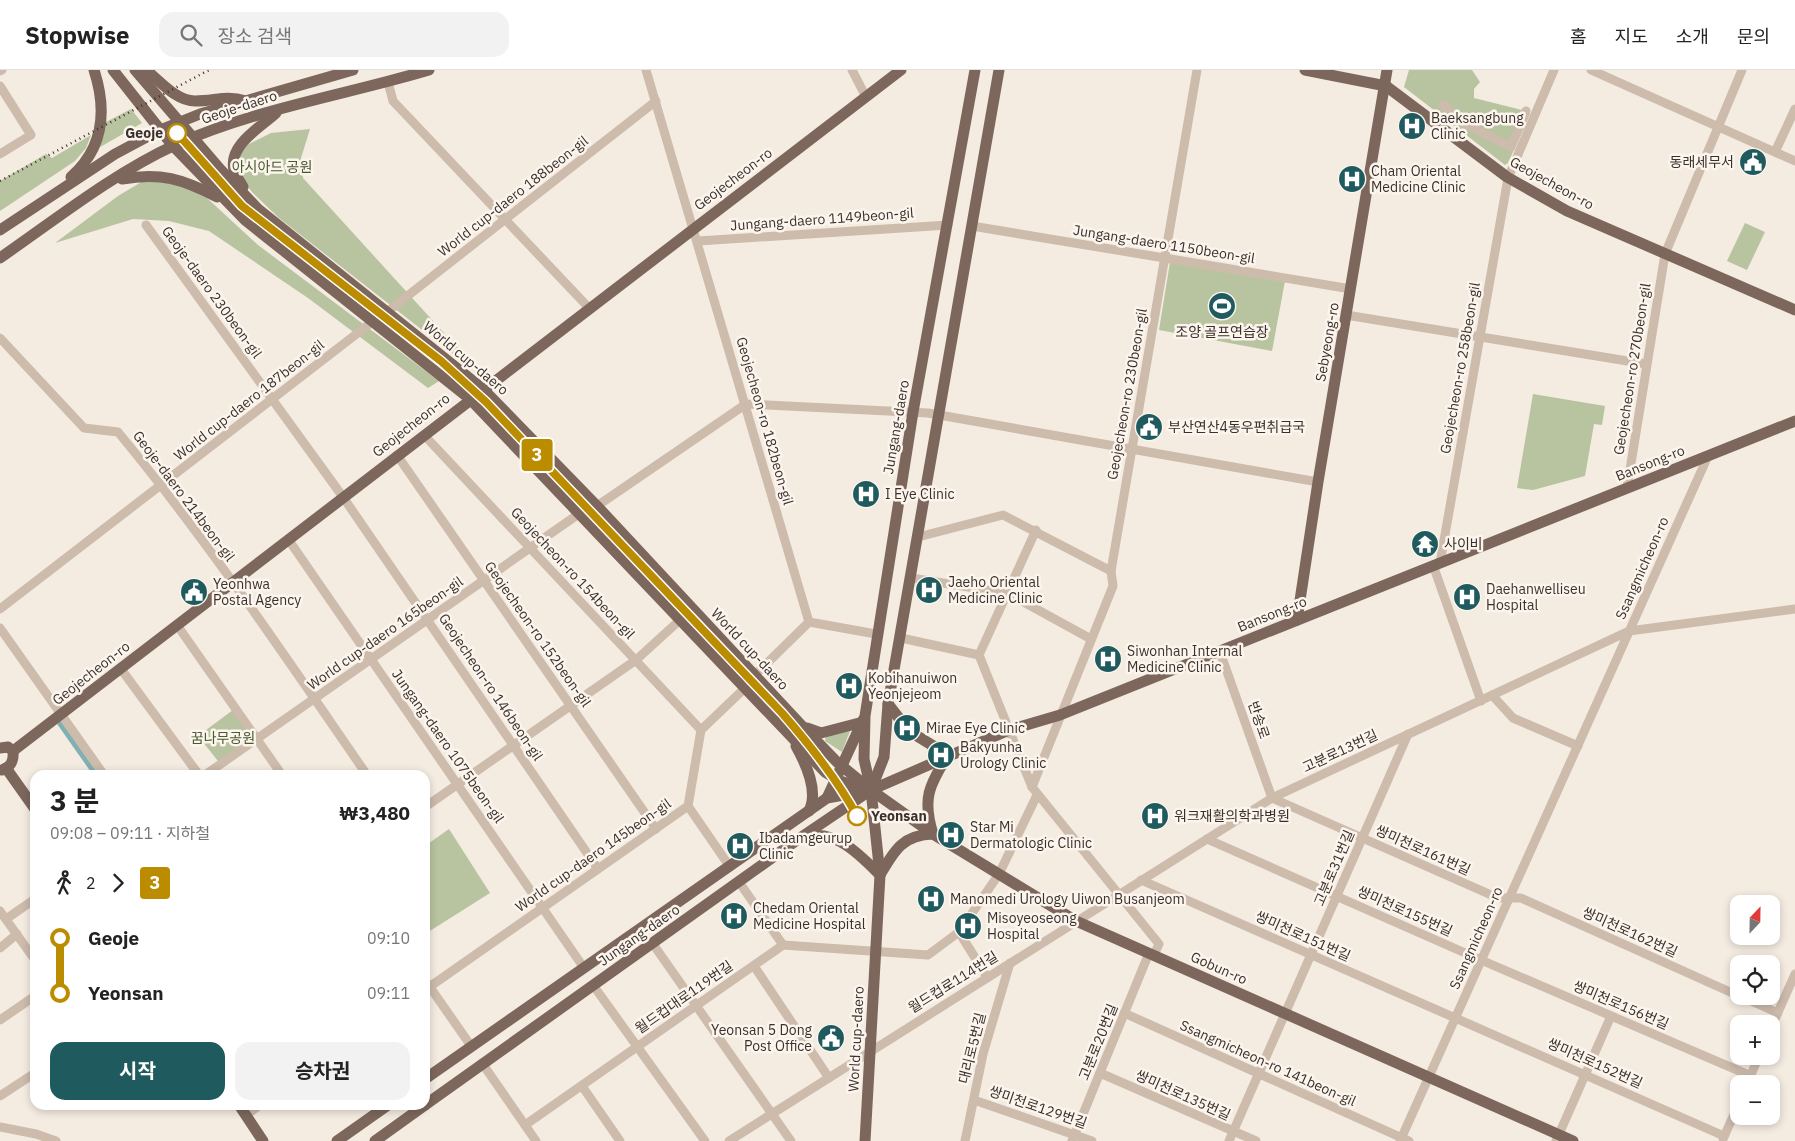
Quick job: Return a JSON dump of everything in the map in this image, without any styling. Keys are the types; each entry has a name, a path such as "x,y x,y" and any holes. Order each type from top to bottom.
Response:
{"main road":[{"path":"51,195 78,171 85,162 102,122 103,102 94,70"},
{"name":"World cup-daero","path":"113,70 173,146 245,220 470,399 825,772 836,779 871,790"},
{"name":"World cup-daero","path":"135,70 192,138 258,209 483,389 597,506 802,726 842,766 871,790 880,875 865,1141"},
{"path":"146,70 174,94 194,101 231,97 248,102"},
{"name":"Geoje-daero","path":"0,230 115,154 160,130 200,114 248,102 353,70"},
{"name":"Geoje-daero","path":"0,258 113,181 173,146 280,109 429,70"},
{"name":"Geojecheon-ro","path":"13,751 901,70"},
{"name":"Jungang-daero","path":"871,790 864,758 864,719 876,634 913,412 975,70"},
{"path":"871,790 884,758 888,704 918,537 933,414 972,226 999,70"},
{"name":"Geojecheon-ro","path":"1306,70 1386,86 1508,178 1567,211 1795,310"},
{"name":"Sebyeong-ro","path":"1297,620 1318,482 1386,86 1387,70"},
{"path":"258,209 234,171 233,162 236,152 242,143 280,109"},
{"path":"113,181 147,175 177,180 197,186 226,201"},
{"name":"Bansong-ro","path":"871,790 1008,730 1060,715 1795,421"},
{"path":"797,840 818,834 835,839 853,848 880,875 895,850 908,839 919,834 933,834 928,818 926,801 932,780 948,755 909,731 888,704"},
{"path":"802,726 821,734 864,719"},
{"path":"827,798 864,719"},
{"path":"786,730 808,770 813,796 809,811"},
{"path":"0,748 8,747 13,751 14,759 3,769 30,803"},
{"name":"Jungang-daero","path":"430,1075 827,798 871,790"},
{"name":"Jungang-daero","path":"430,1101 797,840 871,790"},
{"name":"Gobun-ro","path":"871,790 933,834 1076,921 1428,1077 1558,1138 1573,1141"},
{"path":"243,1110 263,1141"},
{"path":"337,1141 381,1110"},
{"name":"Jungang-daero","path":"375,1141 418,1110"}],"street":[{"name":"Geojecheon-ro 182beon-gil","path":"646,70 809,622"},
{"path":"852,70 866,97"},
{"name":"Geojecheon-ro 230beon-gil","path":"1032,786 1113,586 1111,571 1197,70"},
{"name":"Geojecheon-ro 258beon-gil","path":"1437,564 1508,178 1554,70"},
{"path":"1591,70 1795,161"},
{"name":"Geojecheon-ro 270beon-gil","path":"1627,488 1665,254 1742,70"},
{"path":"388,82 393,101 589,308"},
{"path":"0,86 31,135 0,154"},
{"name":"World cup-daero 188beon-gil","path":"387,312 656,101"},
{"path":"1443,105 1464,124 1511,147 1526,111"},
{"path":"1775,152 1795,109"},
{"name":"Geoje-daero 230beon-gil","path":"146,225 343,497"},
{"name":"Jungang-daero 1149beon-gil","path":"698,241 948,225"},
{"name":"Jungang-daero 1150beon-gil","path":"972,226 1351,288"},
{"path":"1346,315 1646,364"},
{"name":"World cup-daero 187beon-gil","path":"0,609 372,322"},
{"name":"Geoje-daero 214beon-gil","path":"0,338 84,428 118,432 161,485 233,582 364,770"},
{"path":"597,506 746,404 933,414 1318,482"},
{"name":"Geojecheon-ro 154beon-gil","path":"424,435 701,730"},
{"name":"Geojecheon-ro 152beon-gil","path":"397,455 656,829"},
{"name":"Ssangmicheon-ro","path":"1403,1140 1428,1077 1708,456"},
{"name":"Geojecheon-ro 146beon-gil","path":"343,497 598,869"},
{"name":"World cup-daero 165beon-gil","path":"212,770 580,513"},
{"path":"918,537 1003,515 1036,530 1111,571"},
{"path":"1036,530 979,655 1008,730 1037,795 1159,944 1151,954"},
{"name":"Jungang-daero 1075beon-gil","path":"288,539 584,968"},
{"path":"1437,564 1480,701"},
{"path":"911,578 1007,593 1091,639"},
{"name":"고분로13번길","path":"1076,921 1272,798 1629,631 1795,609"},
{"path":"430,804 636,660 681,619"},
{"path":"755,675 809,622 876,634"},
{"path":"177,625 279,770"},
{"path":"0,628 100,770"},
{"path":"901,638 979,655"},
{"name":"반송로","path":"1220,652 1272,798"},
{"path":"121,669 195,770"},
{"path":"701,730 746,687"},
{"path":"1492,695 1513,718 1578,746"},
{"name":"World cup-daero 145beon-gil","path":"430,983 688,806 701,730"},
{"name":"고분로31번길","path":"1228,1141 1408,734"},
{"path":"740,882 783,945 928,955 960,932 999,874 1037,795"},
{"name":"쌍미천로161번길","path":"1272,798 1498,898 1508,898"},
{"path":"688,806 730,867"},
{"name":"쌍미천로155번길","path":"1207,838 1481,960"},
{"name":"쌍미천로151번길","path":"1141,880 1455,1017"},
{"name":"쌍미천로162번길","path":"1508,898 1521,898 1730,992"},
{"path":"30,902 3,915 30,953"},
{"name":"월드컵로114번길","path":"729,1141 1076,921"},
{"path":"960,932 987,977"},
{"path":"0,948 17,934"},
{"path":"652,944 791,1141"},
{"name":"월드컵대로119번길","path":"525,1125 783,945"},
{"name":"고분로20번길","path":"1074,1137 1124,1013 1151,954"},
{"name":"쌍미천로156번길","path":"1481,960 1611,1016 1738,1075"},
{"name":"대리로5번길","path":"965,1141 983,1054 1010,963"},
{"path":"754,966 828,1078"},
{"path":"1778,1013 1795,974"},
{"path":"593,985 705,1141"},
{"path":"430,991 471,1046"},
{"path":"0,1020 30,999"},
{"name":"쌍미천로162번길","path":"1760,1005 1778,1013"},
{"name":"Ssangmicheon-ro 141beon-gil","path":"1124,1013 1403,1140"},
{"path":"1558,1138 1611,1016"},
{"name":"쌍미천로152번길","path":"1455,1017 1585,1074 1723,1138"},
{"path":"482,1064 536,1141"},
{"name":"쌍미천로135번길","path":"1100,1073 1256,1141"},
{"path":"0,1096 30,1076"},
{"path":"582,1086 620,1141"},
{"name":"쌍미천로129번길","path":"974,1100 1074,1137 1092,1141"},
{"path":"1723,1138 1730,1123"},
{"path":"0,1127 56,1141"}],"green space":[{"path":"1409,70 1472,70 1480,82 1474,89 1474,98 1526,111 1530,114 1508,163 1505,165 1404,87"},
{"path":"131,109 142,123 95,150 106,122"},
{"name":"아시아드 공원","path":"310,129 301,158 303,178 475,367 472,369 279,218 247,185 239,170 238,160 243,147 271,133"},
{"path":"91,135 86,148 75,161 0,211 0,181 46,154 52,158"},
{"name":"아시아드 공원","path":"143,181 176,183 207,198 258,245 439,381 428,388 308,298 209,231 169,221 133,219 55,243 118,196"},
{"path":"1745,223 1765,232 1747,270 1727,261"},
{"name":"조양 골프연습장","path":"1170,262 1285,281 1272,351 1159,330"},
{"path":"1533,394 1605,406 1602,425 1594,424 1585,476 1533,490 1517,488"},
{"name":"꿈나무공원","path":"233,710 253,737 218,761 198,736"},
{"path":"850,731 842,752 825,741 826,736"},
{"path":"449,829 490,893 430,931 430,842"}],"water":[{"path":"64,715 101,770 89,770 55,721"}],"railway":[{"path":"0,181 209,70"}],"metro line":[{"name":"3","path":"177,133 242,206 441,361 486,402 782,713 804,738 843,789 857,816"}],"place":[{"name":"Baeksangbung Clinic","path":"1412,126"},
{"name":"Geoje","path":"177,133"},
{"name":"동래세무서","path":"1753,162"},
{"name":"Cham Oriental Medicine Clinic","path":"1352,179"},
{"name":"조양 골프연습장","path":"1222,306"},
{"name":"부산연산4동우편취급국","path":"1149,427"},
{"name":"I Eye Clinic","path":"866,494"},
{"name":"사이비","path":"1425,544"},
{"name":"Jaeho Oriental Medicine Clinic","path":"929,590"},
{"name":"Yeonhwa Postal Agency","path":"194,592"},
{"name":"Daehanwelliseu Hospital","path":"1467,597"},
{"name":"Siwonhan Internal Medicine Clinic","path":"1108,659"},
{"name":"Kobihanuiwon Yeonjejeom","path":"849,686"},
{"name":"Mirae Eye Clinic","path":"907,728"},
{"name":"Bakyunha Urology Clinic","path":"941,755"},
{"name":"Yeonsan","path":"857,816"},
{"name":"워크재활의학과병원","path":"1155,816"},
{"name":"Star Mi Dermatologic Clinic","path":"951,835"},
{"name":"Ibadamgeurup Clinic","path":"740,846"},
{"name":"Manomedi Urology Uiwon Busanjeom","path":"931,899"},
{"name":"Chedam Oriental Medicine Hospital","path":"734,916"},
{"name":"Misoyeoseong Hospital","path":"968,926"},
{"name":"Yeonsan 5 Dong Post Office","path":"831,1038"}]}
